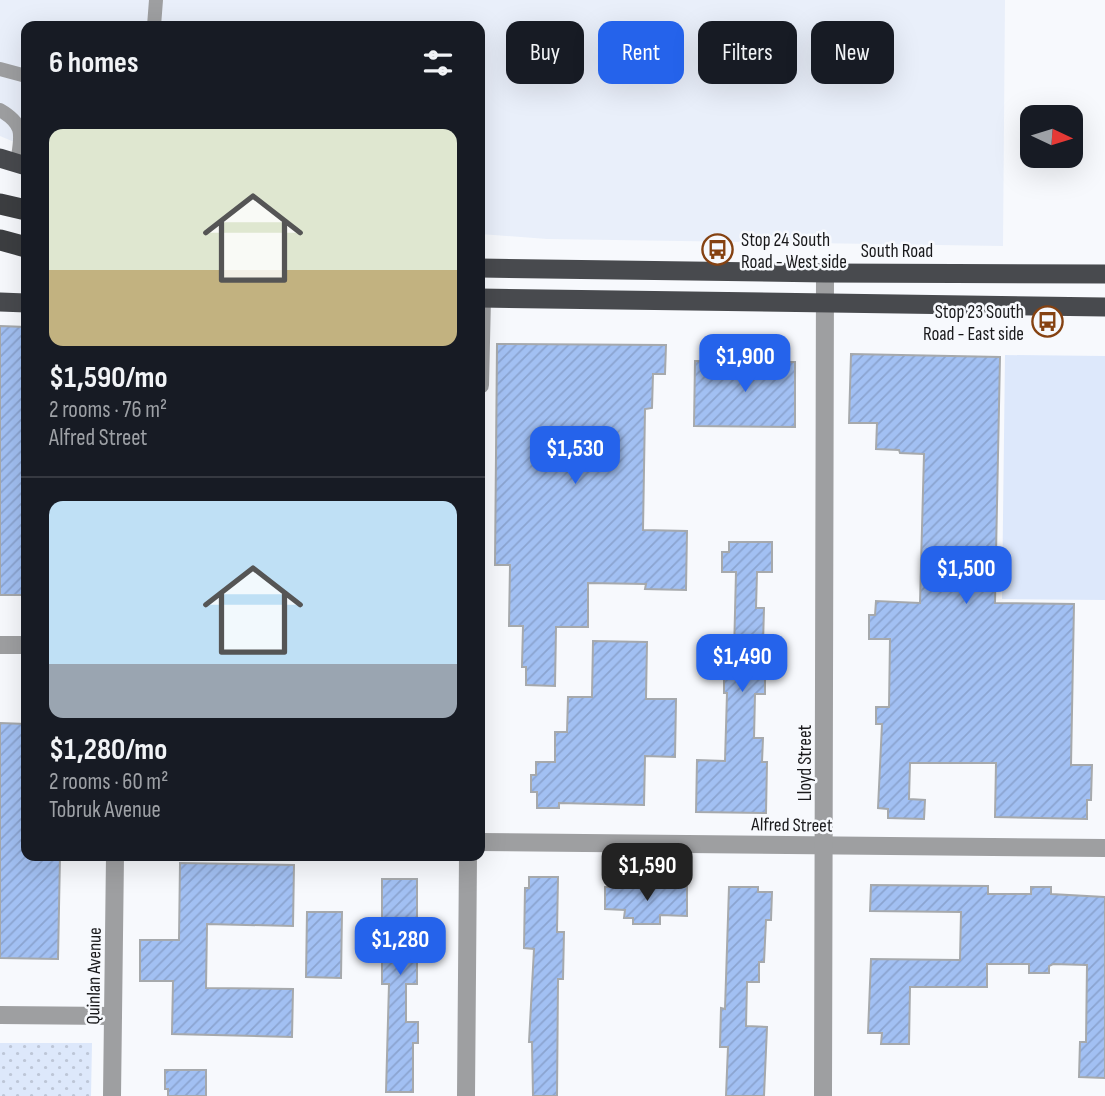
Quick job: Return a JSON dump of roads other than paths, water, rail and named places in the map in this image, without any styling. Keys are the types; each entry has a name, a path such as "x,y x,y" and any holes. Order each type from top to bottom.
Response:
{"highway":[{"path":"0,204 21,209"},
{"path":"0,240 21,246"},
{"name":"South Road","path":"485,268 1105,274"},
{"path":"485,299 1105,307"},
{"path":"0,302 21,303"}],"street":[{"name":"Lloyd Street","path":"823,1096 825,273"},
{"path":"0,645 21,645"},
{"name":"Alfred Street","path":"485,842 1105,848"},
{"name":"Quinlan Avenue","path":"112,1096 115,861"},
{"path":"466,1096 468,861"},
{"path":"0,1015 113,1016"}],"lane":[{"path":"154,21 156,0"},
{"path":"0,69 21,75"},
{"path":"0,110 15,119 21,133 14,163"}],"place":[{"name":"Stop 24 South Road - West side","path":"718,250"},
{"name":"Stop 23 South Road - East side","path":"1047,322"}]}
